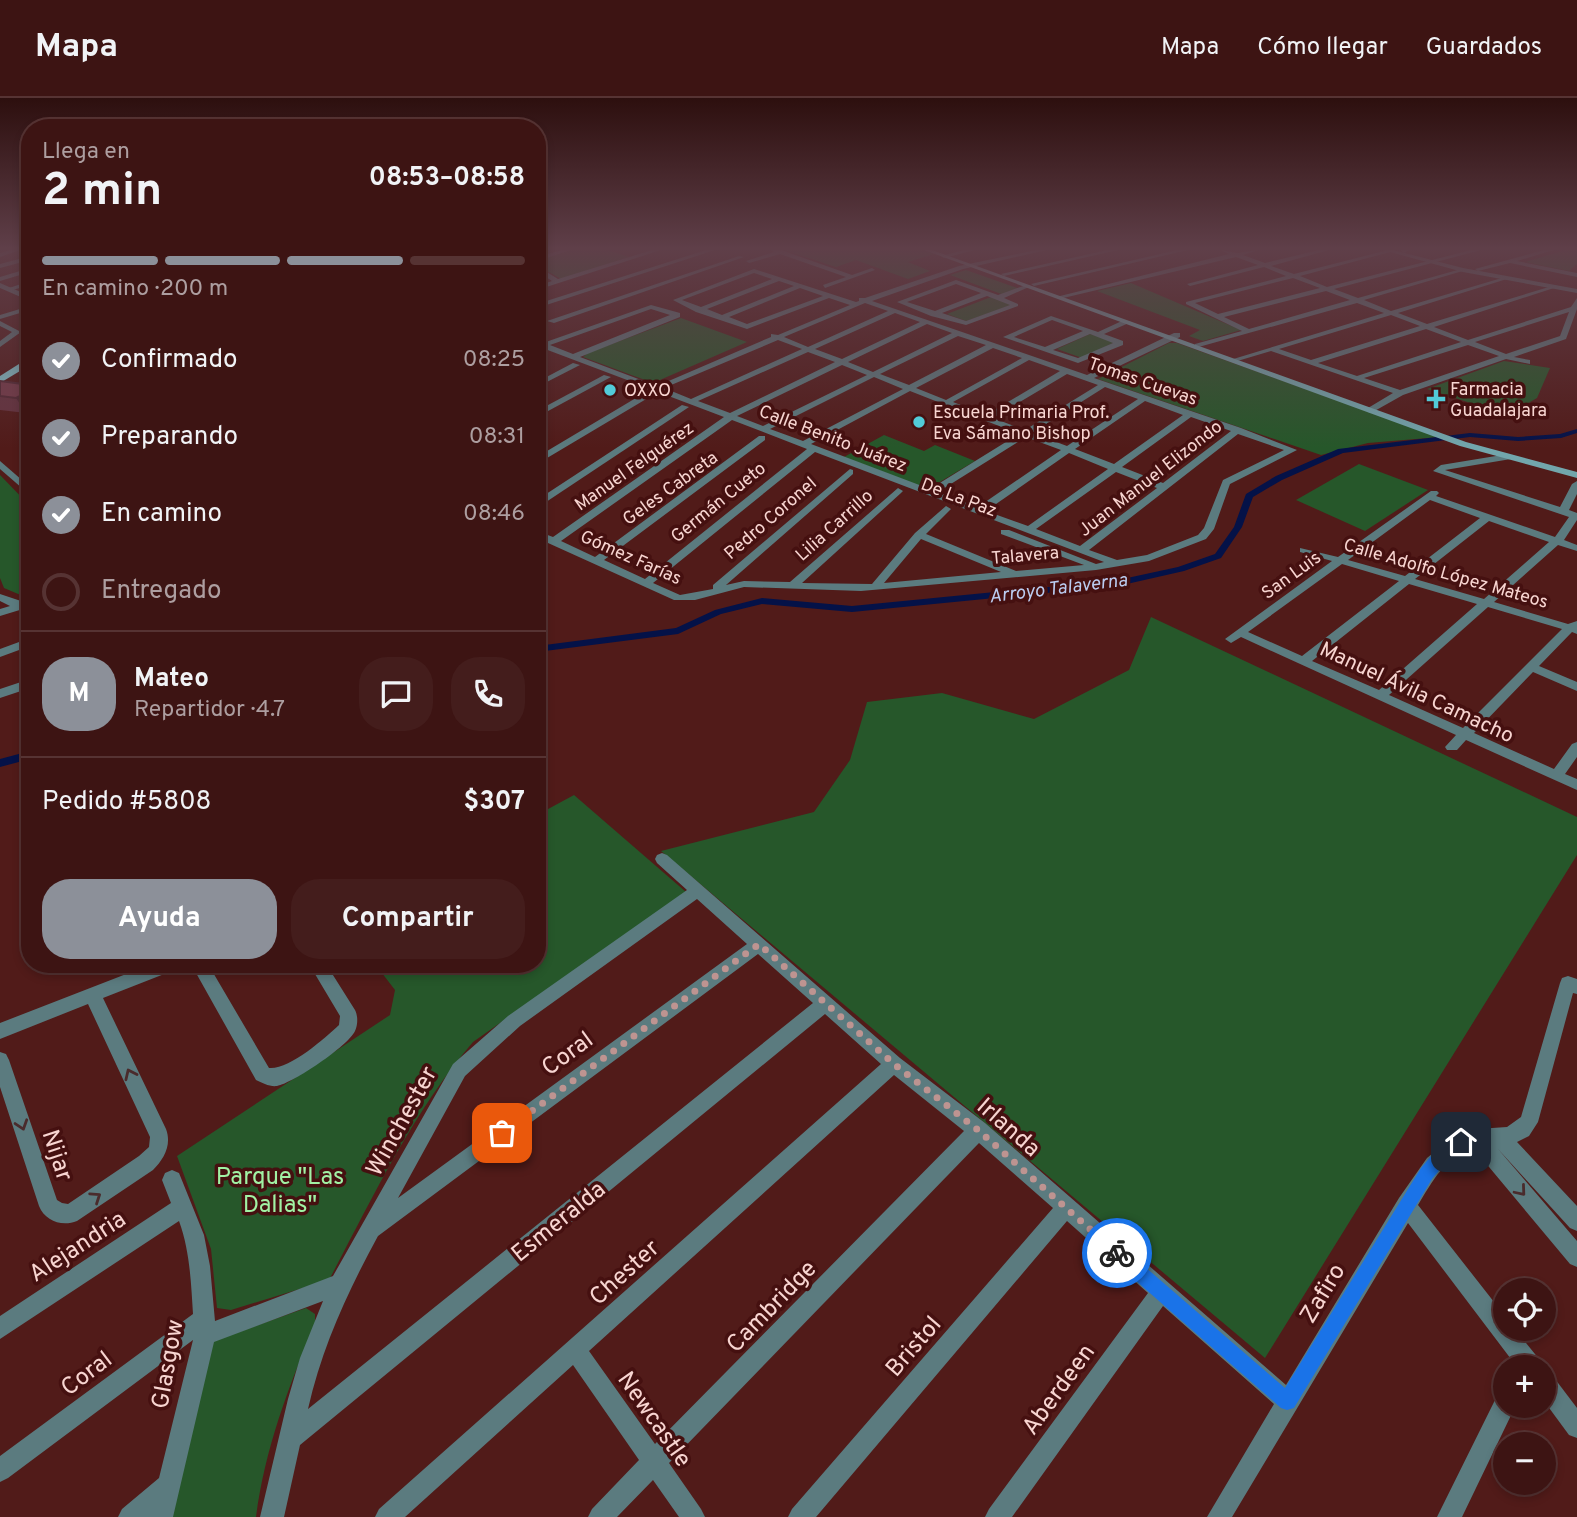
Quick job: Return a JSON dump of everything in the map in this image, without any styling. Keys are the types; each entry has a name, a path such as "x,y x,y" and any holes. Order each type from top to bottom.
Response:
{"main road":[{"path":"1115,316 1477,444 1577,472"},
{"path":"0,380 21,366"},
{"path":"0,387 21,374"},
{"path":"1374,409 1463,444 1577,472"}],"street":[{"path":"560,316 548,320 561,326"},
{"path":"546,347 627,316"},
{"path":"546,379 574,361 675,316"},
{"path":"716,316 750,327 777,316"},
{"path":"721,318 725,316"},
{"path":"546,445 650,390 820,316"},
{"path":"546,499 689,404 883,316"},
{"name":"Tomas Cuevas","path":"904,316 1292,450"},
{"path":"943,316 969,323 986,316"},
{"path":"1200,345 1301,316"},
{"path":"1237,359 1382,316"},
{"path":"1401,316 1527,362"},
{"path":"1312,362 1463,316"},
{"path":"1357,377 1540,316"},
{"path":"1374,409 1400,393 1563,337 1571,316"},
{"path":"1216,317 1248,331"},
{"path":"1053,318 1103,335 1120,343 1082,361 1007,337 1053,318"},
{"path":"1103,335 1128,321"},
{"path":"0,323 17,331 15,334"},
{"name":"Manuel Felguérez","path":"553,541 727,419 839,362 924,323"},
{"path":"1046,350 1090,331"},
{"path":"0,335 15,334"},
{"path":"0,345 15,334"},
{"name":"Geles Cabreta","path":"596,561 763,433 956,334"},
{"path":"773,336 1164,487"},
{"path":"1086,379 1175,336"},
{"name":"Germán Cueto","path":"645,584 808,449 908,389 990,346"},
{"path":"1269,349 1400,393"},
{"name":"De La Paz","path":"546,350 607,377 650,390 808,449 850,472 1096,566"},
{"path":"946,403 1026,359"},
{"path":"574,361 650,390"},
{"path":"985,419 1065,372"},
{"path":"546,410 607,377"},
{"path":"930,493 1103,385"},
{"path":"546,455 650,390"},
{"path":"979,511 1144,398"},
{"path":"1029,530 1190,414"},
{"name":"Juan Manuel Elizondo","path":"1083,551 1237,430"},
{"name":"Calle Benito Juárez","path":"808,449 1116,563"},
{"name":"Talavera","path":"713,591 744,584 840,589 875,587 1096,566 1149,558 1202,537 1209,529 1226,482 1292,450"},
{"path":"1508,457 1438,469 1443,474 1572,514"},
{"path":"0,464 21,484"},
{"name":"Pedro Coronel","path":"713,591 850,472"},
{"path":"1380,696 1557,541 1572,514 1577,484"},
{"name":"Lilia Carrillo","path":"793,585 898,491"},
{"name":"San Luis","path":"1236,636 1432,495 1487,517"},
{"path":"875,587 919,535 946,509"},
{"path":"1304,661 1487,517 1577,548"},
{"path":"919,535 1013,574"},
{"name":"Gómez Farías","path":"546,538 678,598 701,597 713,591"},
{"name":"Calle Adolfo López Mateos","path":"1304,550 1575,626"},
{"path":"0,597 21,605"},
{"path":"0,613 21,608"},
{"path":"1452,747 1462,734 1575,626"},
{"name":"Manuel Ávila Camacho","path":"1236,636 1304,661 1577,785"},
{"path":"0,653 21,645"},
{"path":"1531,667 1577,687"},
{"path":"0,694 21,686"},
{"path":"1556,776 1577,747"},
{"name":"Irlanda","path":"662,859 894,1064 978,1130 1287,1401"},
{"name":"Winchester","path":"272,1517 311,1358 340,1284 374,1228 447,1087 470,1058 514,1021 699,890"},
{"name":"Coral","path":"374,1228 759,944"},
{"path":"0,1031 147,973"},
{"path":"203,973 262,1074 278,1077 347,1029 349,1015 323,973"},
{"path":"1571,989 1529,1122 1524,1129 1502,1139 1577,1221"},
{"name":"Nijar","path":"0,1060 49,1206 58,1213 70,1214 146,1163 155,1156 159,1147 159,1136 92,994"},
{"name":"Esmeralda","path":"289,1439 826,1003"},
{"name":"Chester","path":"387,1517 576,1351 894,1064"},
{"name":"Cambridge","path":"600,1517 978,1130"},
{"path":"1477,1138 1577,1257"},
{"name":"Zafiro","path":"1219,1517 1406,1205 1442,1154 1461,1142 1477,1138 1502,1139"},
{"name":"Glasgow","path":"161,1517 204,1327 200,1266 194,1235 172,1180"},
{"path":"1406,1205 1519,1355"},
{"name":"Alejandria","path":"0,1328 183,1207"},
{"name":"Bristol","path":"800,1517 1065,1209"},
{"name":"Coral","path":"0,1470 204,1327 340,1284"},
{"name":"Aberdeen","path":"997,1517 1162,1292"},
{"name":"Newcastle","path":"576,1351 653,1464 693,1517"},
{"path":"1556,1399 1577,1427"},
{"path":"1449,1517 1498,1418"},
{"path":"130,1517 169,1485"}],"green space":[{"path":"953,316 980,316 966,321"},
{"path":"1164,316 1209,316 1241,330 1203,341 1189,336 1200,330"},
{"path":"681,318 747,342 653,383 583,357 588,353"},
{"path":"1090,334 1115,342 1082,358 1057,349"},
{"path":"1169,343 1177,343 1440,437 1368,443 1321,455 1098,379"},
{"path":"1504,361 1550,368 1537,398 1508,415 1427,389"},
{"path":"884,435 924,451 935,445 975,461 928,489 844,457"},
{"path":"1359,464 1428,490 1365,531 1296,500"},
{"path":"0,475 21,497 21,595 4,588 0,578"},
{"path":"1151,617 1577,817 1577,855 1265,1358 661,851 814,812 850,760 867,702 942,693 1034,719 1129,670"},
{"name":"Parque \"Las Dalias\"","path":"574,795 686,892 473,1042 451,1069 412,1127 329,1280 231,1310 217,1308 211,1249 177,1156 390,1015 395,990 382,973 546,973 546,810"},
{"path":"306,1308 315,1314 315,1325 279,1419 265,1467 256,1517 172,1517 213,1341"}],"building":[{"path":"0,381 21,384 21,396 16,398 0,396"}],"waterway":[{"name":"Arroyo Talaverna","path":"546,648 678,631 718,612 762,601 852,609 1118,583 1181,569 1218,556 1238,527 1249,496 1279,478 1341,451 1470,435 1518,439 1561,436 1577,431"},
{"name":"Arroyo Talaverna","path":"0,763 21,757"}],"way so far":[{"path":"502,1133 759,944 894,1064 978,1130 1117,1253"}],"place":[{"name":"OXXO","path":"610,390"},
{"name":"Farmacia Guadalajara","path":"1436,399"},
{"name":"Escuela Primaria Prof. Eva Sámano Bishop","path":"919,422"}],"route":[{"path":"1117,1253 1287,1401 1426,1174 1442,1154 1461,1142"}]}
